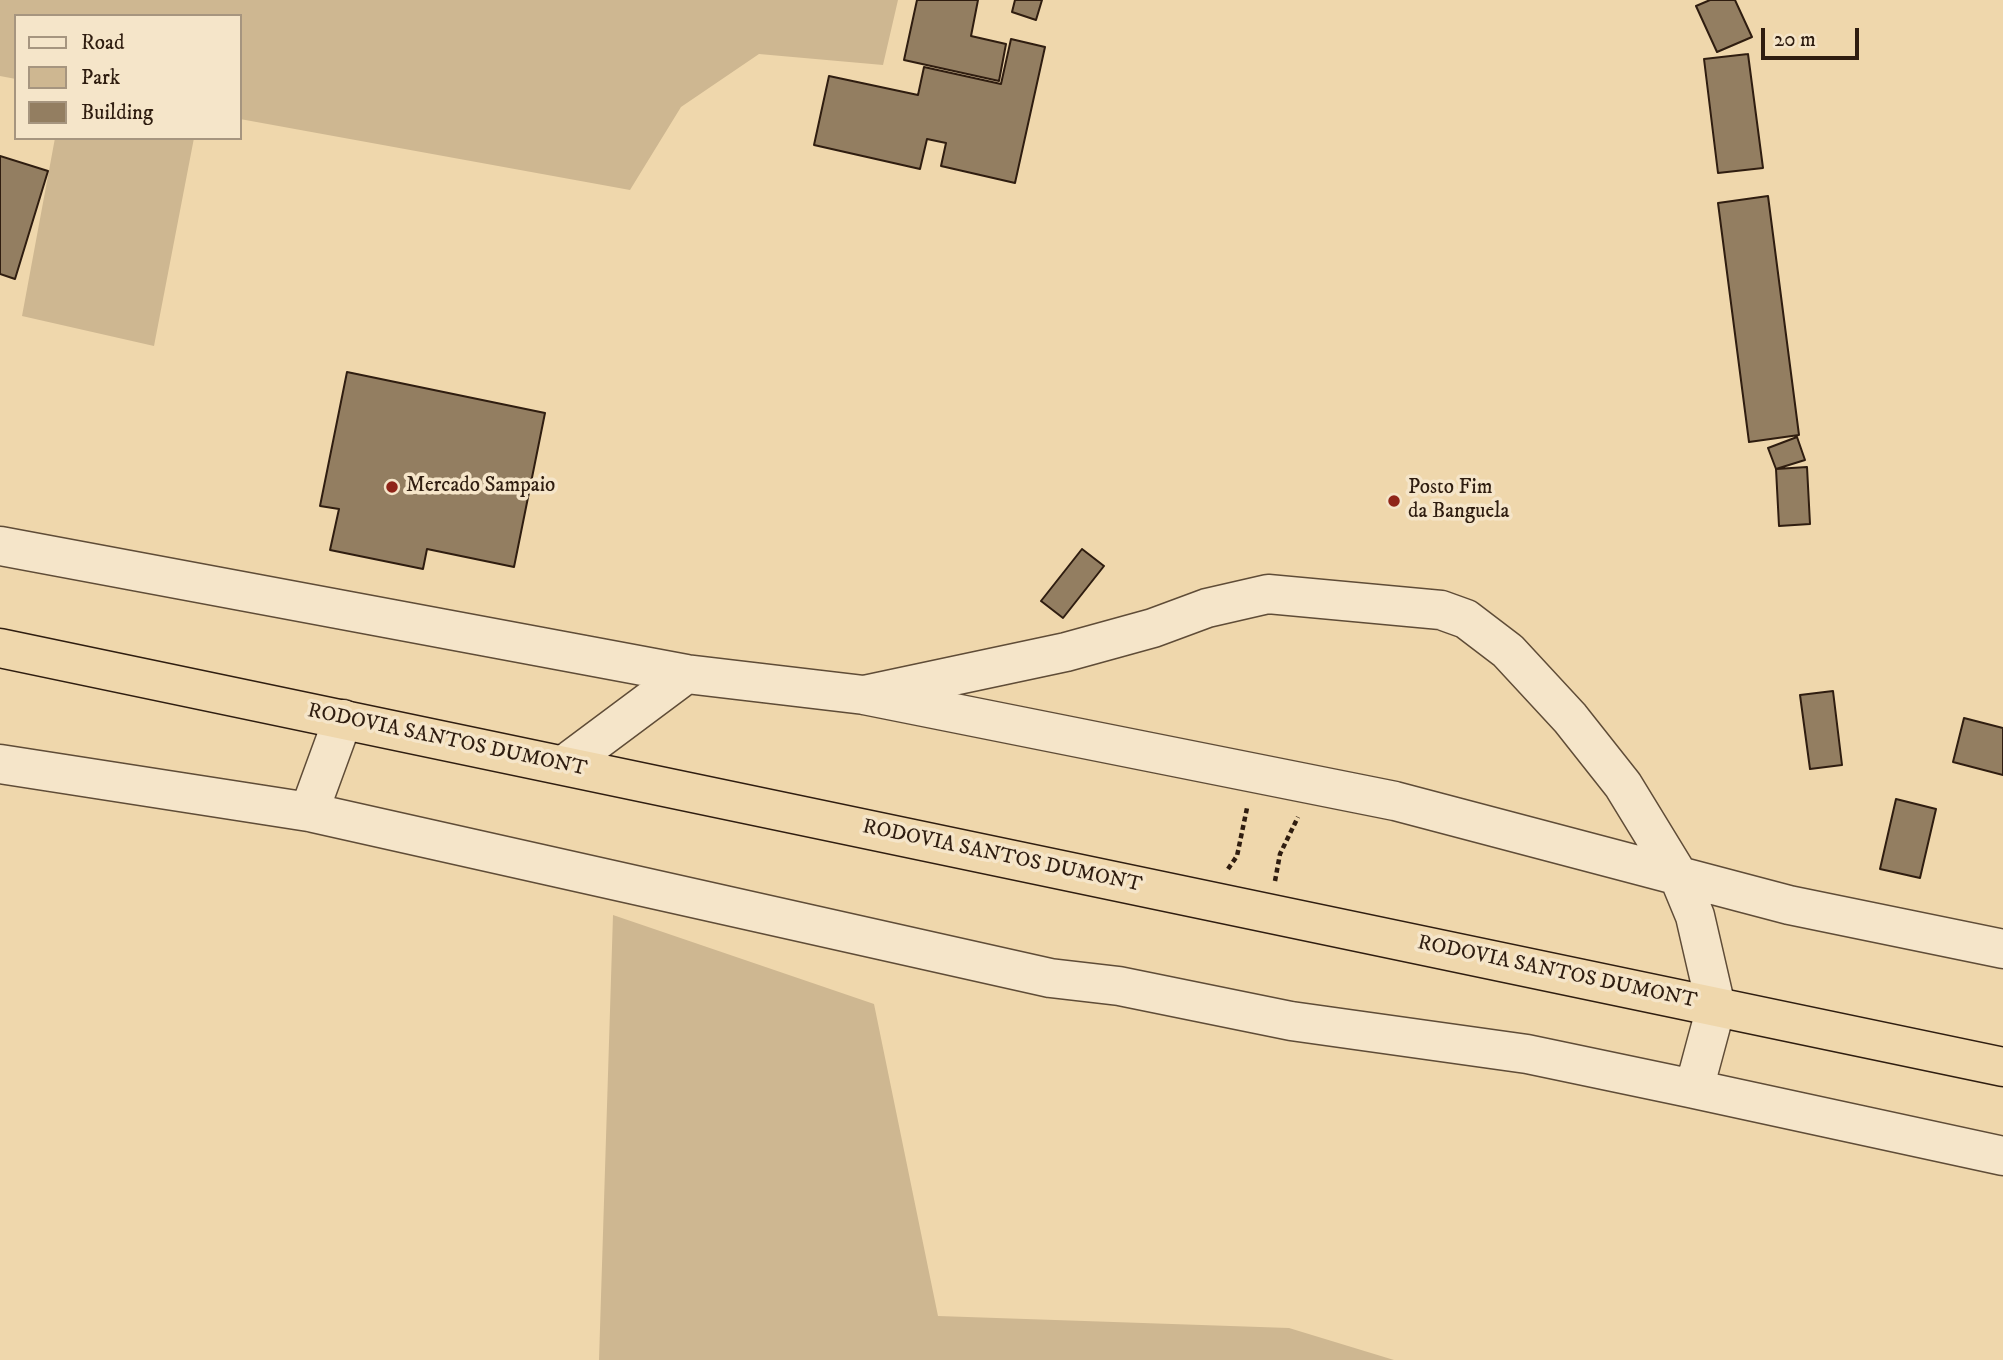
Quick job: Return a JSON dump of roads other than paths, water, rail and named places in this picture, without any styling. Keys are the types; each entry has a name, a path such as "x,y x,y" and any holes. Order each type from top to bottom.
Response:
{"highway":[{"name":"RODOVIA SANTOS DUMONT","path":"0,648 2003,1067"}],"street":[{"path":"0,546 686,674 864,695 1106,741 1312,786 1395,801 1789,905 1998,937"},
{"path":"864,695 1066,652 1153,628 1207,608 1268,594 1441,610 1466,618 1508,651 1570,718 1623,785 1678,875 1695,916 1716,1007 1694,1089"},
{"path":"564,765 686,674"},
{"path":"309,812 343,719"},
{"path":"0,764 309,812 1050,978 1119,986 1291,1021 1527,1054 2003,1156"}],"place":[{"name":"Mercado Sampaio","path":"392,487"},
{"name":"Posto Fim da Banguela","path":"1394,501"}]}
